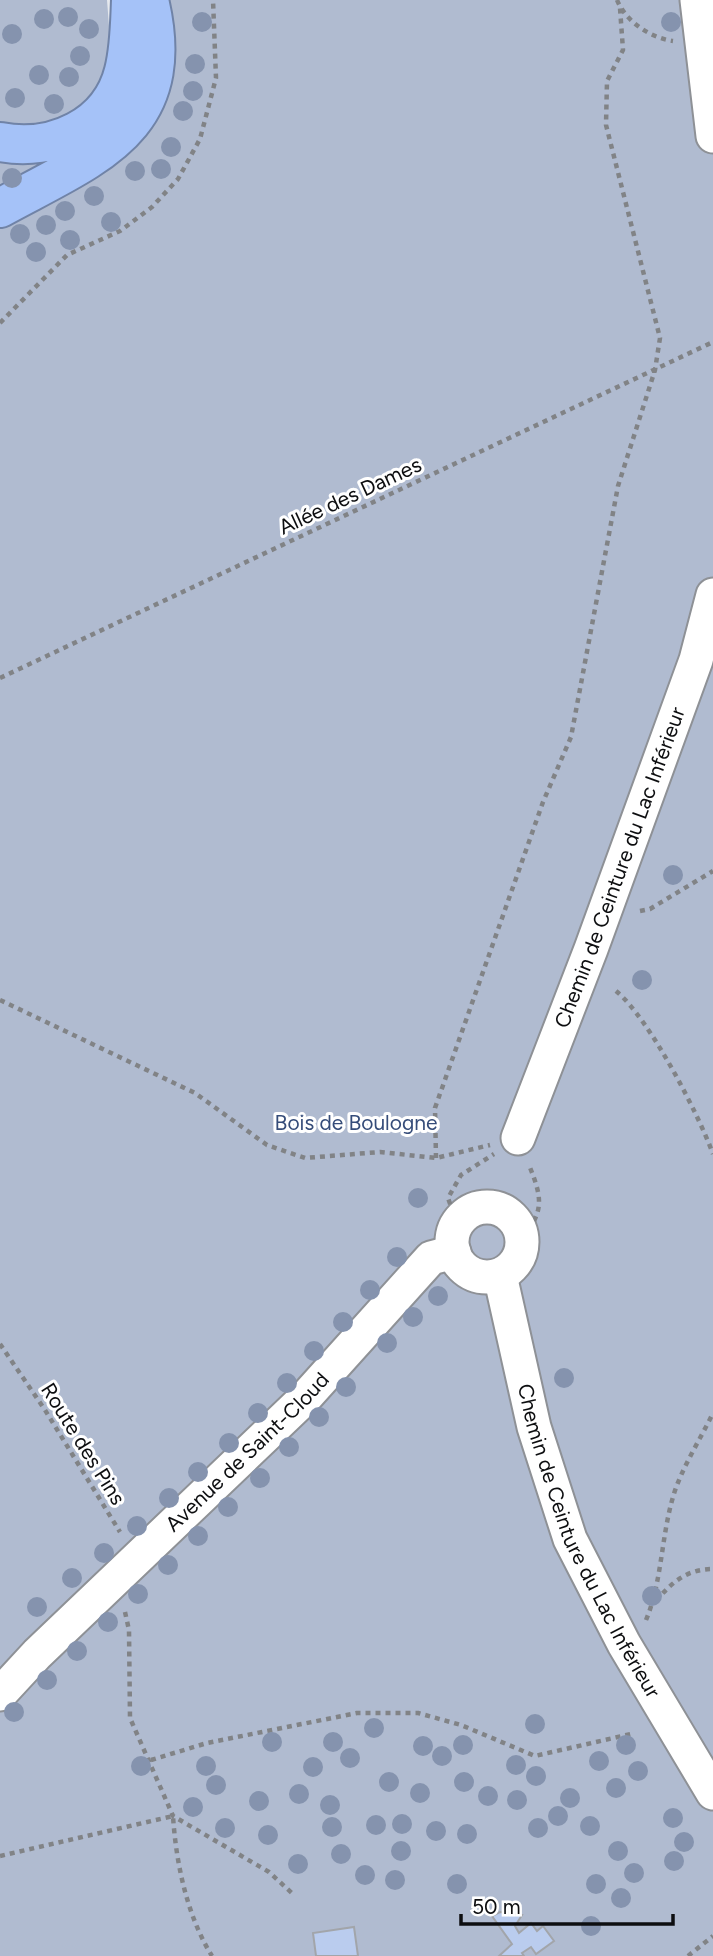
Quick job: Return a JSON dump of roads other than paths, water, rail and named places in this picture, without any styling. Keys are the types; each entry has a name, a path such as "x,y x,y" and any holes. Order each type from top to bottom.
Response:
{"highway":[{"path":"0,142 24,145 50,143 76,132 98,116 109,103 124,72 131,0"},
{"path":"0,208 105,149 135,118 150,88 157,55 149,0"}],"street":[{"path":"697,0 713,136"},
{"name":"Chemin de Ceinture du Lac Inférieur","path":"518,1138 591,949 696,660 713,595"},
{"path":"488,1207 503,1210 515,1220 522,1237 518,1259 500,1275 486,1277 475,1275 463,1268 455,1238 468,1213 488,1207"},
{"name":"Avenue de Saint-Cloud","path":"0,1694 37,1654 127,1571 304,1399 431,1258 455,1238"},
{"name":"Chemin de Ceinture du Lac Inférieur","path":"500,1275 534,1427 570,1539 624,1644 713,1793"},
{"name":"Avenue de Saint-Cloud","path":"0,1677 37,1654"}],"park label":[{"name":"Bois de Boulogne","path":"356,1123"}]}
